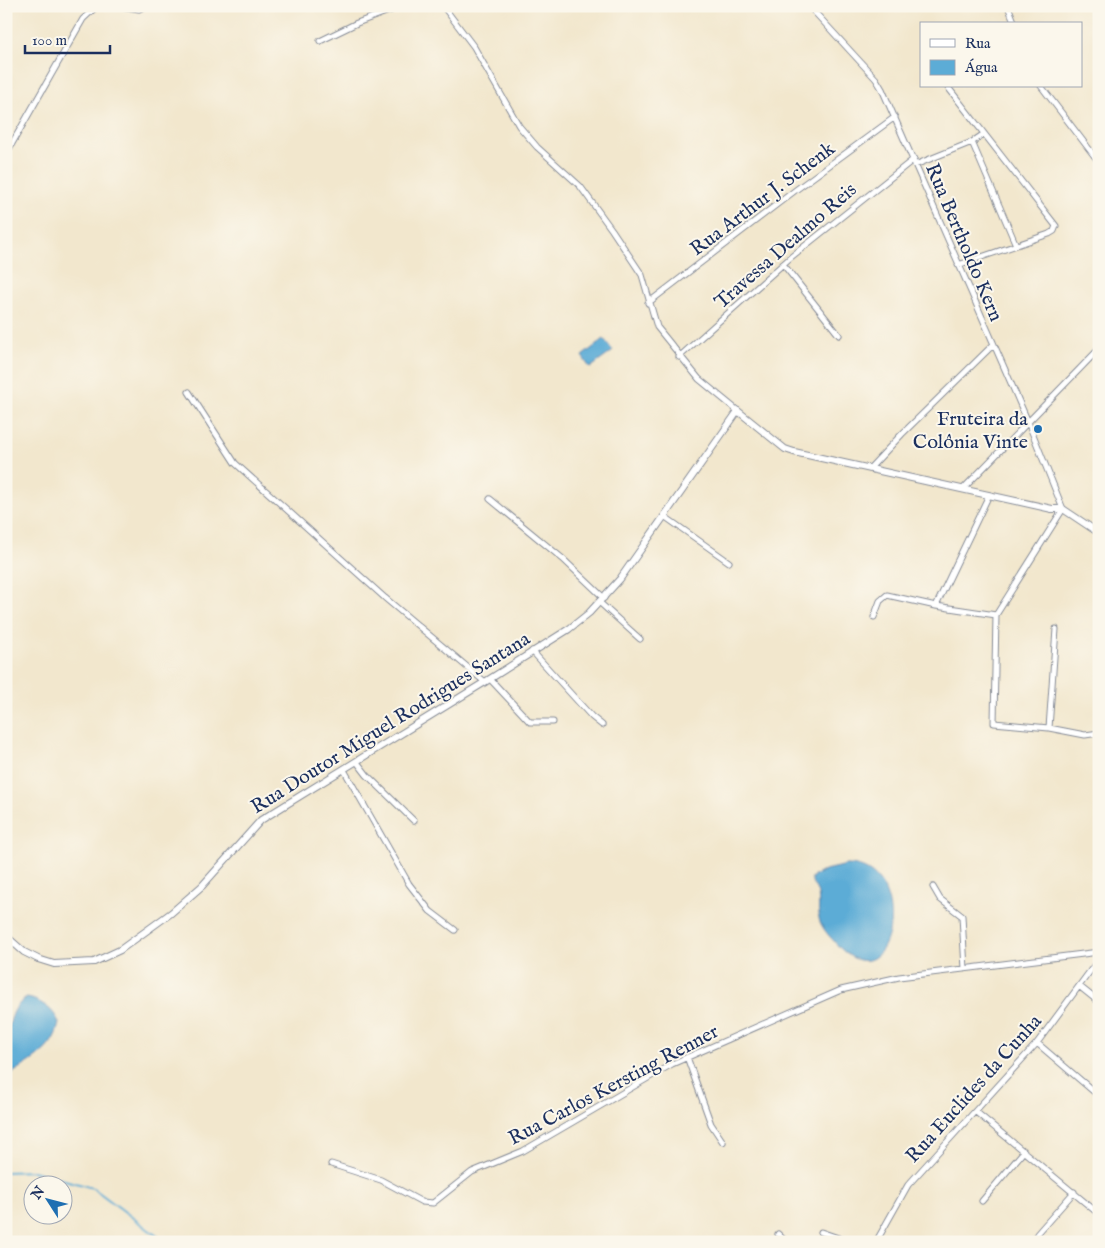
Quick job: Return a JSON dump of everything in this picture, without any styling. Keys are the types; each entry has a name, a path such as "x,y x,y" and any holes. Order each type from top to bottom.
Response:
{"street":[{"path":"6,154 83,19 97,6"},
{"path":"120,6 139,9 146,6"},
{"path":"320,41 357,23 402,6"},
{"path":"443,6 474,47 519,126 537,148 580,186 596,206 642,275 656,327 679,357 699,379 785,449 989,495 1064,509 1098,532"},
{"name":"Rua Bertholdo Kern","path":"809,6 876,79 895,118 1028,422 1064,509"},
{"path":"1008,6 1014,22"},
{"path":"949,88 1056,226 1054,232 1049,234 958,265"},
{"path":"1043,88 1099,162"},
{"name":"Rua Arthur J. Schenk","path":"648,303 797,189 895,118"},
{"name":"Travessa Dealmo Reis","path":"679,357 783,264 869,193 914,162 972,142 984,134"},
{"path":"972,142 1016,245"},
{"path":"783,264 839,335"},
{"path":"870,468 993,345"},
{"path":"963,489 1099,349"},
{"path":"189,392 234,463 385,598 487,681 530,722 553,722"},
{"name":"Rua Doutor Miguel Rodrigues Santana","path":"6,936 24,952 54,964 94,962 120,950 171,913 202,886 261,820 487,681 569,628 602,600 738,411"},
{"path":"936,606 989,495"},
{"path":"490,499 562,559 640,639"},
{"path":"1064,509 996,615 993,720 997,724 1049,728 1084,735 1099,733"},
{"path":"664,516 729,562"},
{"path":"874,617 880,602 887,595 936,606 996,615"},
{"path":"1049,728 1056,629"},
{"path":"532,651 592,717 602,724"},
{"path":"357,762 367,775 414,820"},
{"path":"344,770 409,884 430,911 454,930"},
{"path":"933,887 940,899 962,916 965,969"},
{"name":"Rua Carlos Kersting Renner","path":"331,1164 381,1180 422,1202 433,1202 472,1172 523,1151 597,1106 687,1057 841,990 899,977 1099,952"},
{"name":"Rua Euclides da Cunha","path":"876,1242 908,1185 1037,1043 1099,959"},
{"path":"1079,986 1099,1002"},
{"path":"1037,1043 1099,1096"},
{"path":"687,1057 711,1124 723,1142"},
{"path":"976,1112 1099,1214"},
{"path":"982,1201 1024,1151"},
{"path":"1037,1234 1074,1192"},
{"path":"821,1232 850,1242"},
{"path":"778,1234 786,1242"}],"water":[{"path":"604,339 613,351 590,368 582,356"},
{"path":"846,865 869,871 883,887 890,908 889,930 883,949 871,959 854,958 831,938 824,930 820,921 818,894 812,877 825,870"},
{"path":"27,998 46,1006 59,1023 52,1041 46,1048 32,1061 6,1077 10,1022 19,1003"}],"waterway":[{"path":"6,1172 33,1171 93,1188 165,1242"}],"place":[{"name":"Fruteira da Colônia Vinte","path":"1038,429"}]}
